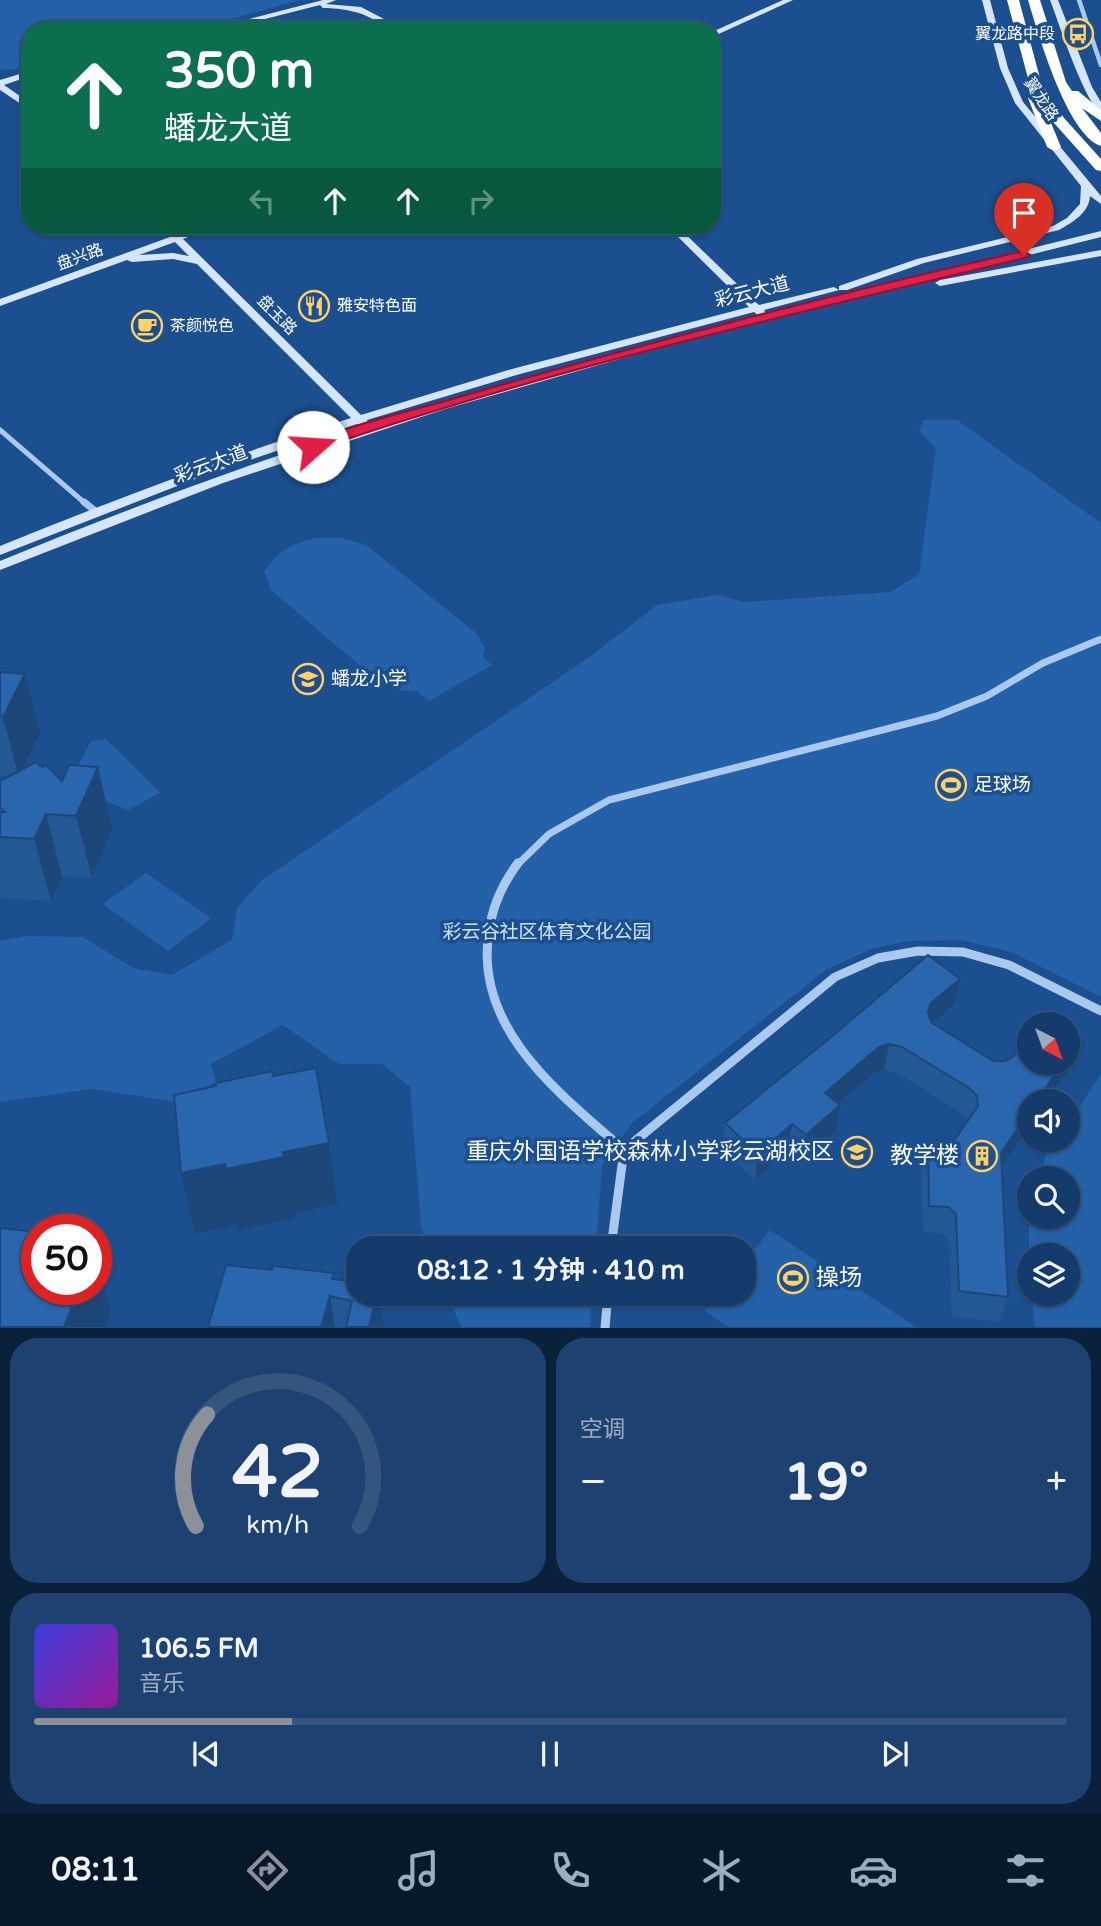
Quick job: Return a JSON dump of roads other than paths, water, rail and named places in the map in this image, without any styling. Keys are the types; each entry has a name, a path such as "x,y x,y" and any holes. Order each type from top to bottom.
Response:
{"highway":[{"name":"翼龙路","path":"1013,0 1035,82 1059,120 1101,167"},
{"name":"翼龙路","path":"1034,0 1060,82 1083,120 1101,142"},
{"path":"1035,82 1034,101 1054,147"},
{"path":"1060,82 1101,117"}],"main road":[{"path":"246,21 332,0"},
{"path":"339,0 382,21"},
{"path":"721,31 789,0"},
{"name":"翼龙路","path":"986,0 1010,86 1019,103 1101,201"},
{"path":"1054,0 1088,88 1101,110"},
{"path":"291,10 341,6 366,13"},
{"path":"0,84 21,77"},
{"path":"0,84 21,101"},
{"path":"17,98 21,90"},
{"path":"843,288 921,261 1056,228 1070,220 1085,205 1086,186"},
{"path":"921,274 1101,225"},
{"path":"921,274 1101,234"},
{"name":"盘兴路","path":"0,303 182,235"},
{"path":"681,235 761,313"},
{"name":"盘玉路","path":"176,237 363,423"},
{"path":"866,292 944,282 1101,253"},
{"path":"120,259 173,256 201,262"},
{"name":"彩云大道","path":"0,551 94,510 363,423 591,362 843,288 921,274"},
{"name":"彩云大道","path":"761,313 866,292 921,274"},
{"name":"彩云大道","path":"0,566 106,520 363,423"}],"street":[{"path":"1079,0 1101,65"},
{"path":"0,430 94,510"},
{"path":"624,1150 552,1086 511,1033 489,983 487,942 494,904 511,873 539,841 573,818 609,800 937,716 987,696 1043,663 1101,639"},
{"path":"613,1236 624,1150 835,977 878,958 918,951 963,952 1009,965 1101,1011"},
{"path":"605,1328 607,1306"}],"place":[{"name":"翼龙路中段","path":"1078,34"},
{"name":"雅安特色面","path":"314,306"},
{"name":"茶颜悦色","path":"147,326"},
{"name":"蟠龙小学","path":"308,679"},
{"name":"足球场","path":"951,785"},
{"name":"重庆外国语学校森林小学彩云湖校区","path":"857,1152"},
{"name":"教学楼","path":"982,1156"},
{"name":"操场","path":"793,1278"}],"park label":[{"name":"彩云谷社区体育文化公园","path":"547,932"}]}
